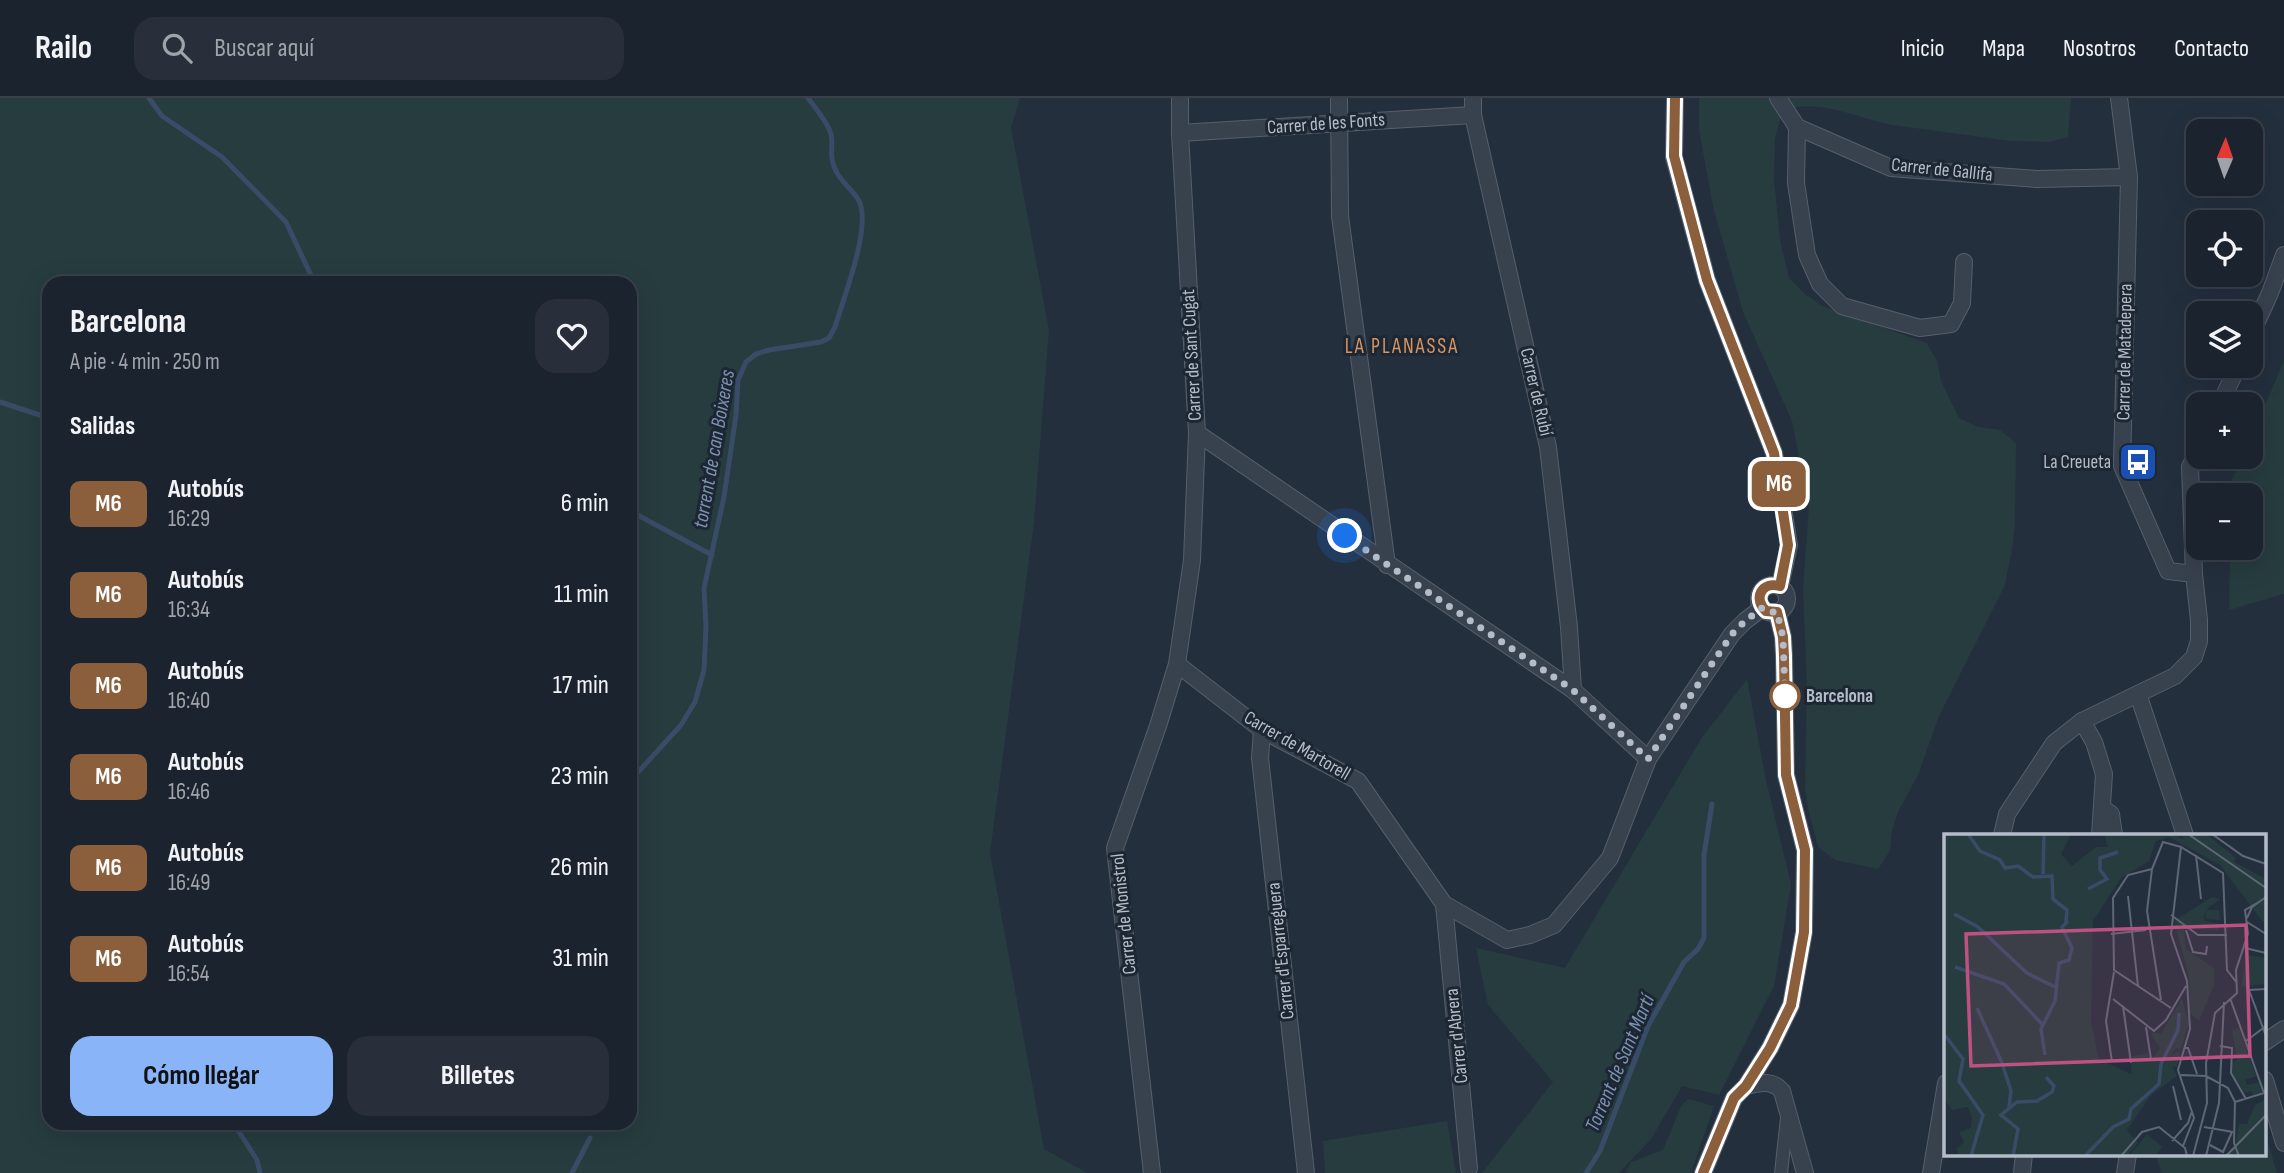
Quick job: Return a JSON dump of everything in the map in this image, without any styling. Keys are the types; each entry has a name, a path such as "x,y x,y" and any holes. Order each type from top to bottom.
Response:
{"street":[{"name":"Carrer de Sant Cugat","path":"1181,98 1180,134 1197,433 1573,690 1648,759"},
{"path":"1339,98 1340,216 1387,565"},
{"name":"Carrer de Rubí","path":"1474,98 1473,115 1548,447 1569,627 1573,690"},
{"path":"1675,98 1674,156 1707,280 1774,453 1788,545 1780,586"},
{"path":"1778,98 1797,127 1796,183 1807,255 1820,284 1842,306 1920,328 1951,324 1962,303 1964,262"},
{"name":"Carrer de Matadepera","path":"2119,98 2129,177 2122,466 2168,570 2194,573"},
{"name":"Carrer de les Fonts","path":"1180,134 1473,115"},
{"name":"Carrer de Gallifa","path":"1797,127 1892,168 2037,179 2129,177"},
{"path":"2263,318 2277,296 2284,255"},
{"path":"1177,664 1192,559 1197,433"},
{"path":"2002,834 2007,814 2054,743 2081,721 2175,676 2194,657 2199,640 2190,469"},
{"path":"1648,759 1732,634 1745,621 1770,610 1784,607 1787,600 1780,586 1769,585 1762,590 1759,600 1770,610 1783,637 1786,775 1805,850 1804,932 1791,1005 1770,1048 1746,1086 1734,1098 1703,1173"},
{"name":"Carrer de Martorell","path":"1177,664 1262,730 1358,781 1444,904 1507,940 1530,935 1554,925 1609,858 1648,759"},
{"name":"Carrer de Monistrol","path":"1152,1173 1115,848 1177,664"},
{"path":"2138,694 2185,834"},
{"path":"2081,721 2094,742 2104,774 2100,834"},
{"name":"Carrer d'Esparreguera","path":"1262,730 1259,758 1306,1173"},
{"path":"2102,808 2111,814 2114,834"},
{"name":"Carrer d'Abrera","path":"1444,904 1469,1168"},
{"path":"2266,1041 2284,1029"},
{"path":"1770,1048 1777,1084 1788,1107 1805,1173"},
{"path":"1746,1086 1763,1082 1777,1084"},
{"path":"2266,1083 2284,1143"},
{"path":"1931,1173 1944,1095"},
{"path":"1781,1173 1788,1107"}],"green space":[{"path":"0,98 1020,98 1011,128 1049,330 1034,522 990,853 1044,1149 1087,1173 0,1173"},
{"path":"1699,98 2071,98 2068,137 2049,142 2010,141 1893,125 1809,106 1796,108 1780,119 1775,139 1774,180 1780,240 1789,278 1822,306 1927,343 1937,361 1941,381 1959,418 1978,427 2000,430 2016,443 2015,522 2005,585 1939,716 1918,775 1898,812 1890,851 1878,869 1835,860 1818,847 1808,808 1805,789 1807,689 1803,589 1809,507 1792,421 1743,312 1713,207 1699,129"},
{"path":"2284,361 2284,594 2229,610 2230,560 2263,560 2263,483 2231,483 2237,469 2263,469 2263,409"},
{"path":"1747,679 1766,780 1791,884 1774,986 1719,1095 1682,1086 1651,1139 1619,1173 1482,1173 1553,1082 1488,1005 1476,948 1565,968 1701,739"},
{"path":"1688,1099 1714,1106 1691,1173 1626,1173 1631,1162 1663,1150 1681,1106"},
{"path":"1447,1121 1456,1173 1325,1173 1323,1141"},
{"path":"2266,1135 2277,1173 2162,1173 2156,1156 2266,1156"}],"waterway":[{"path":"149,98 162,116 222,157 286,222 311,276"},
{"name":"torrent de can Boixeres","path":"637,773 681,725 695,702 704,670 704,588 724,497 736,415 738,380 746,362 756,354 821,342 829,338 855,263 862,228 859,201 836,171 832,161 832,138 829,129 808,98"},
{"path":"0,402 42,416"},
{"path":"637,515 712,555"},
{"name":"Torrent de Sant Martí","path":"1586,1173 1600,1151 1648,1026 1684,962 1698,949 1704,938 1704,855 1712,804"},
{"path":"238,1130 257,1160 260,1173"},
{"name":"torrent de can Boixeres","path":"572,1173 590,1138"}],"bus line":[{"name":"M6","path":"1675,98 1674,156 1707,280 1774,453 1788,545 1780,586 1766,586 1760,592 1759,600 1760,606 1766,611 1777,612 1783,637 1786,775 1805,850 1804,932 1791,1005 1770,1048 1746,1086 1734,1098 1703,1173"}],"place":[{"name":"La Creueta","path":"2138,462"},
{"name":"Barcelona","path":"1785,696"}],"district":[{"name":"LA PLANASSA","path":"1402,346"}],"route":[{"path":"1345,536 1573,690 1648,759 1732,634 1762,608 1777,612 1783,637 1785,696"}]}
